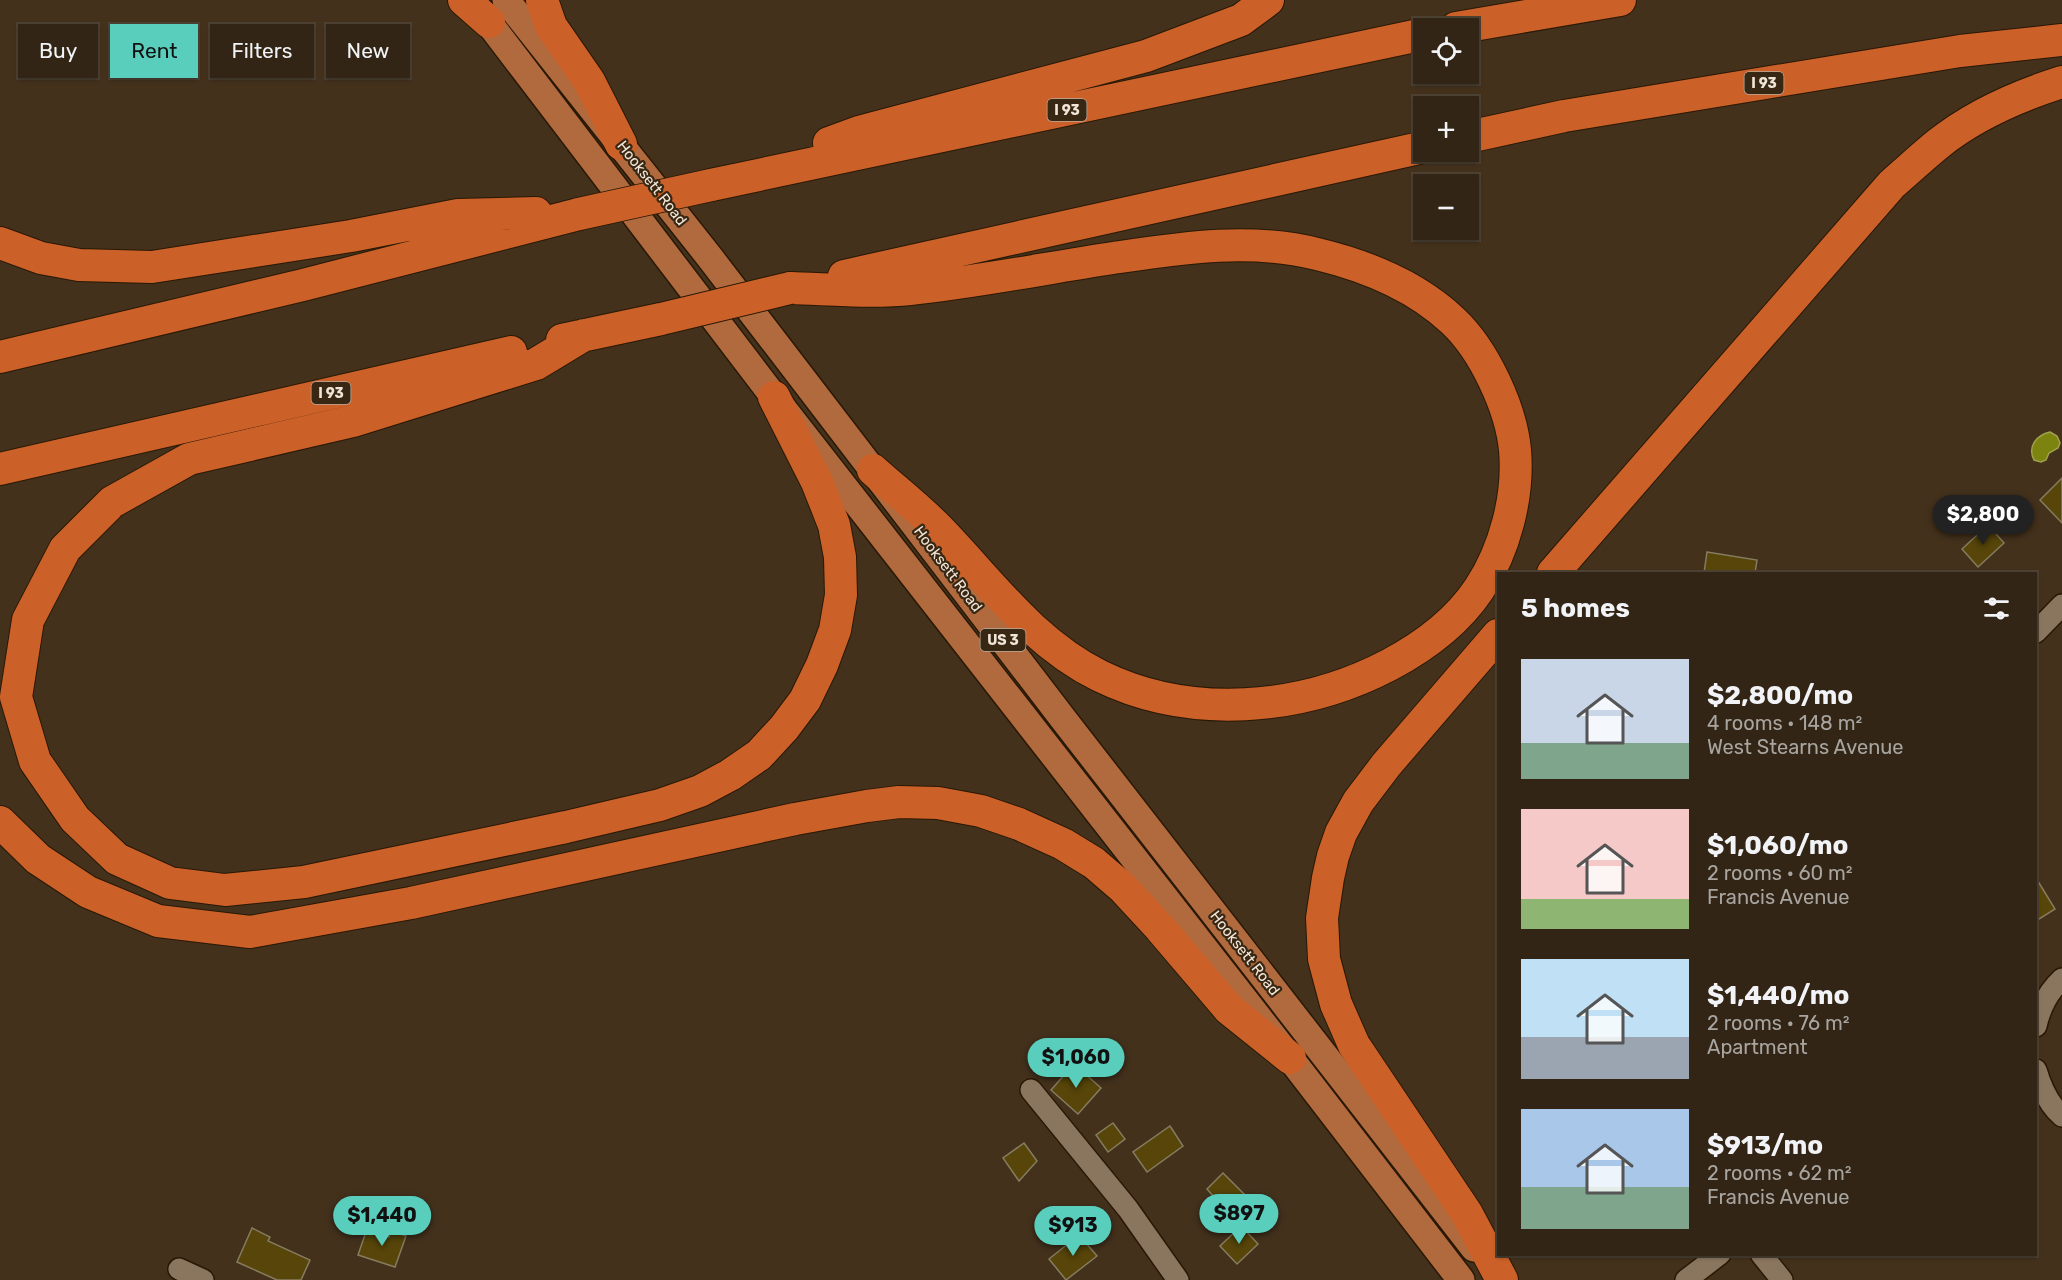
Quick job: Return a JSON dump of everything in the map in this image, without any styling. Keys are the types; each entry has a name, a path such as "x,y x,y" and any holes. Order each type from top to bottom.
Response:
{"highway":[{"path":"464,0 489,7"},
{"path":"542,0 551,26 590,81 621,144"},
{"path":"711,185 859,132 1146,56 1241,20 1268,0"},
{"path":"1479,24 1620,0"},
{"name":"I 93","path":"0,357 303,285 579,214 1413,36"},
{"name":"I 93","path":"1479,135 1564,116 1960,51 2062,40"},
{"path":"1554,572 1892,184 1938,143 1971,121 2021,95 2062,82"},
{"name":"I 93","path":"0,469 790,288 1413,149"},
{"path":"0,243 41,258 80,265 152,267 351,236 458,215 579,214"},
{"path":"790,288 906,289 1168,250 1222,245 1272,246 1314,253 1391,278 1424,298 1455,322 1475,346 1494,379 1515,448 1514,484 1509,519 1497,555 1480,588 1460,613 1435,636 1410,654 1377,671 1335,688 1304,697 1264,703 1192,702 1156,695 1098,675 1053,647 1029,627 935,525 873,470"},
{"path":"584,335 536,364 353,421 189,459 112,502 65,549 28,620 16,697 35,761 75,819 117,859 170,883 225,890 304,882 566,827 660,805 700,791 730,775 765,748 805,700 822,666 835,630 841,595 840,557 834,525 817,482 774,397"},
{"path":"1497,636 1386,765 1358,802 1341,833 1333,856 1322,918 1324,959 1336,1004 1354,1045 1467,1214 1501,1280"},
{"path":"0,822 38,859 88,892 158,921 250,932 411,903 762,826 867,806 899,802 938,803 981,811 1018,824 1054,840 1094,863 1138,904 1229,1009 1290,1058"}],"main road":[{"name":"Hooksett Road","path":"489,7 621,144 1366,1110 1501,1280"},
{"name":"Hooksett Road","path":"489,7 774,397 1461,1280"}],"street":[{"path":"2037,631 2062,605"},
{"path":"2037,1022 2040,1009 2054,986 2062,979"},
{"path":"2037,1074 2041,1089 2062,1116"},
{"path":"1031,1090 1128,1209 1178,1280"},
{"path":"1686,1280 1717,1256"},
{"path":"1763,1256 1782,1280"},
{"path":"179,1269 203,1280"}],"shaded area":[{"path":"2050,432 2057,436 2060,443 2058,448 2049,453 2046,460 2041,462 2034,460 2032,450 2034,442 2037,438"}],"building":[{"path":"2062,478 2062,523 2040,500"},
{"path":"1988,525 2004,543 1978,567 1962,549"},
{"path":"1707,552 1757,560 1755,572 1704,572"},
{"path":"2037,880 2055,909 2037,920"},
{"path":"1074,1064 1101,1088 1078,1114 1051,1090"},
{"path":"1113,1123 1125,1139 1108,1152 1096,1135"},
{"path":"1170,1126 1183,1146 1147,1172 1133,1152"},
{"path":"1024,1143 1037,1161 1019,1181 1003,1158"},
{"path":"1223,1173 1254,1204 1227,1230 1205,1207 1214,1197 1207,1189"},
{"path":"1241,1226 1258,1244 1237,1264 1220,1246"},
{"path":"252,1228 270,1237 268,1241 310,1260 301,1280 277,1280 237,1262"},
{"path":"367,1229 389,1237 391,1231 406,1236 395,1267 358,1255"},
{"path":"1079,1235 1097,1256 1066,1280 1049,1259"}]}
